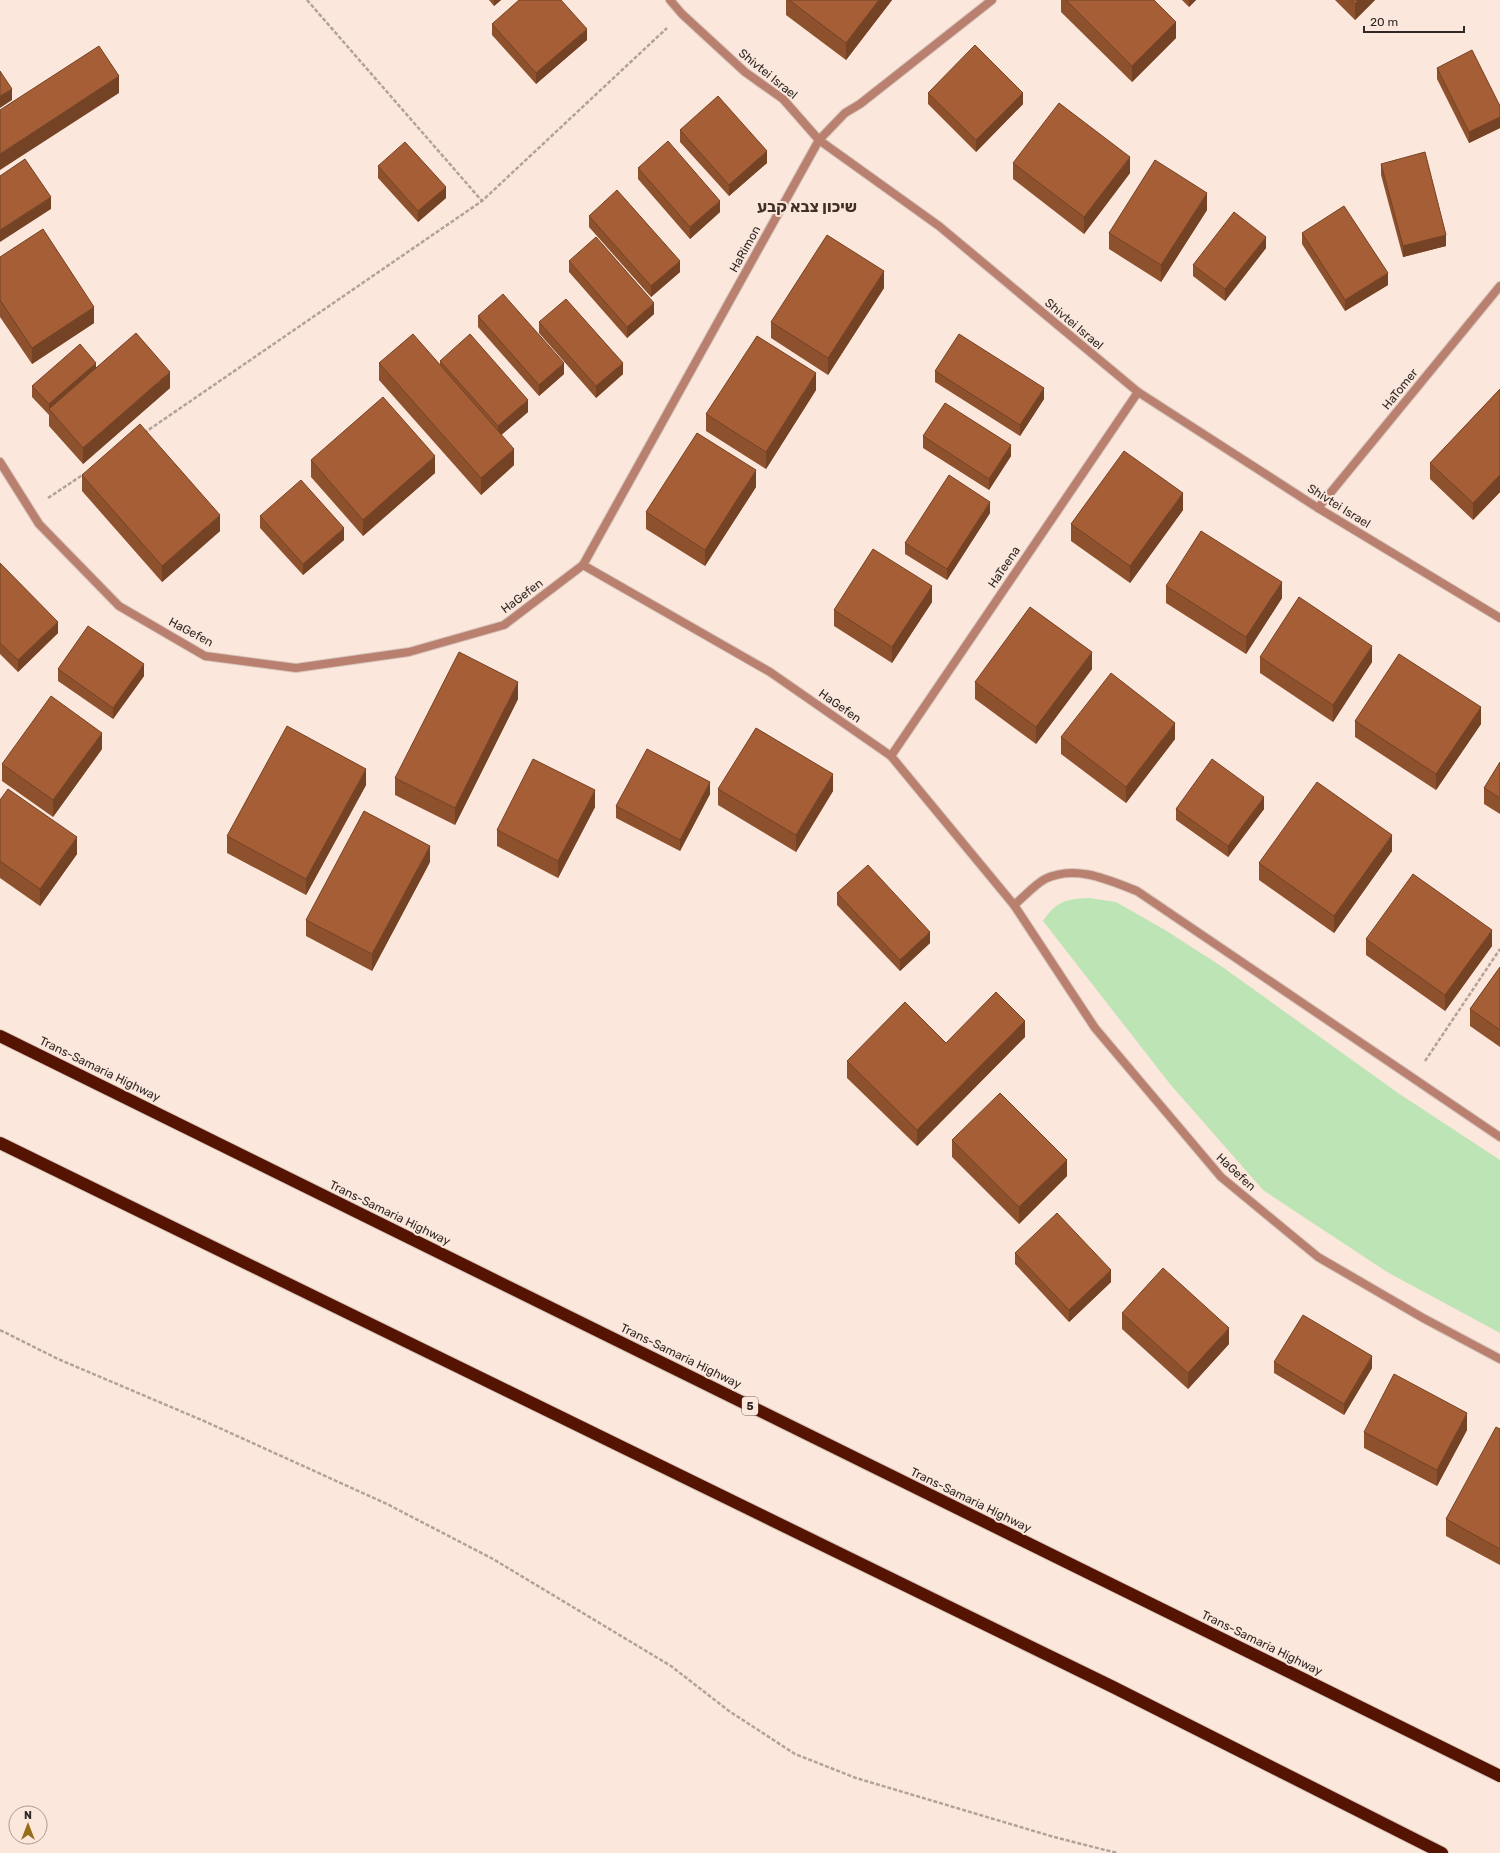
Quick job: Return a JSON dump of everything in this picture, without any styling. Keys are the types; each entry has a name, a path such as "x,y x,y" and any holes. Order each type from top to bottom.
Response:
{"highway":[{"name":"Trans-Samaria Highway","path":"0,1036 1500,1776"},
{"path":"2,1144 1113,1687 1442,1853"}],"street":[{"name":"Shivtei Israel","path":"670,0 682,14 745,72 783,99 819,140 939,226 1138,392 1318,508 1500,618"},
{"name":"HaRimon","path":"583,565 819,140 845,113 860,104 992,0"},
{"name":"HaTomer","path":"1318,508 1500,286"},
{"name":"HaTeena","path":"891,756 1138,392"},
{"name":"HaGefen","path":"0,462 39,524 119,606 205,656 296,668 409,652 504,625 583,565 770,672 891,756 1014,905 1095,1028 1221,1178 1318,1257 1423,1318 1500,1359"},
{"path":"1014,905 1044,880 1061,873 1099,876 1137,891 1500,1137"}],"path":[{"path":"307,0 482,201"},
{"path":"142,434 482,201 682,14"},
{"path":"31,510 90,470"},
{"path":"1414,1078 1500,949"},
{"path":"0,1330 58,1359 204,1421 387,1504 493,1559 671,1666 729,1711 795,1754 856,1778 1054,1837 1117,1853"}],"green space":[{"path":"1089,898 1116,902 1165,930 1221,966 1398,1093 1500,1160 1500,1333 1387,1272 1263,1190 1170,1084 1043,921 1057,905 1062,902 1074,899"}],"building":[{"path":"519,0 561,0 587,29 536,73 492,24"},
{"path":"789,0 879,0 846,43"},
{"path":"1066,0 1154,0 1176,22 1132,66"},
{"path":"1351,0 1358,0 1355,4"},
{"path":"975,45 1023,93 976,140 928,93"},
{"path":"99,46 119,76 0,154 0,110"},
{"path":"1472,50 1500,106 1500,117 1469,132 1437,68"},
{"path":"0,71 12,89 0,96"},
{"path":"718,96 767,151 729,185 680,130"},
{"path":"1059,103 1130,157 1084,217 1013,163"},
{"path":"668,141 720,201 690,227 638,168"},
{"path":"405,142 446,187 418,211 378,166"},
{"path":"1425,152 1446,235 1403,246 1381,164"},
{"path":"25,159 51,197 0,230 0,176"},
{"path":"1155,160 1207,193 1161,265 1109,233"},
{"path":"617,190 680,261 651,286 589,216"},
{"path":"1344,206 1388,273 1345,300 1302,233"},
{"path":"1234,212 1266,237 1225,289 1193,265"},
{"path":"43,229 94,307 32,348 0,300 0,257"},
{"path":"827,235 884,271 828,358 771,322"},
{"path":"596,237 654,303 627,327 569,261"},
{"path":"503,294 564,363 539,385 478,316"},
{"path":"566,299 623,363 596,386 539,322"},
{"path":"136,333 170,372 83,448 49,409"},
{"path":"413,334 514,449 481,478 379,363"},
{"path":"470,334 528,400 498,426 440,361"},
{"path":"959,334 1044,388 1020,425 935,371"},
{"path":"757,336 816,373 766,452 706,414"},
{"path":"80,344 96,363 49,404 32,386"},
{"path":"1500,389 1500,475 1473,503 1430,463"},
{"path":"383,397 435,456 363,520 311,460"},
{"path":"945,403 1011,445 989,479 923,436"},
{"path":"140,424 220,515 162,566 82,475"},
{"path":"697,433 756,470 705,550 646,512"},
{"path":"1124,451 1183,493 1130,566 1071,524"},
{"path":"949,475 990,502 947,569 905,543"},
{"path":"301,480 344,528 303,564 260,516"},
{"path":"1201,531 1282,582 1246,637 1166,586"},
{"path":"873,549 932,586 892,647 834,610"},
{"path":"0,563 58,622 18,660 0,643"},
{"path":"1299,597 1372,646 1333,705 1260,657"},
{"path":"1030,607 1092,652 1036,727 975,682"},
{"path":"88,626 144,664 113,708 58,669"},
{"path":"459,652 518,682 455,808 395,778"},
{"path":"1399,654 1481,707 1436,774 1355,721"},
{"path":"1111,673 1175,723 1126,787 1061,737"},
{"path":"51,696 102,733 53,800 2,764"},
{"path":"287,726 366,769 306,879 227,836"},
{"path":"756,728 833,774 796,835 718,789"},
{"path":"647,749 710,782 680,840 616,806"},
{"path":"533,759 595,790 558,861 497,830"},
{"path":"1212,759 1264,797 1228,846 1176,809"},
{"path":"1500,762 1500,798 1484,788"},
{"path":"1317,782 1392,835 1334,916 1259,863"},
{"path":"8,789 77,837 40,889 0,861 0,800"},
{"path":"364,811 430,846 372,954 306,920"},
{"path":"868,865 930,932 900,960 837,893"},
{"path":"1413,874 1492,930 1445,995 1366,939"},
{"path":"1500,967 1500,1030 1470,1009"},
{"path":"996,992 1025,1021 917,1130 847,1061 905,1002 946,1043"},
{"path":"1000,1093 1067,1160 1019,1207 952,1140"},
{"path":"1057,1213 1111,1270 1069,1310 1015,1253"},
{"path":"1163,1268 1229,1328 1188,1373 1122,1313"},
{"path":"1303,1315 1372,1356 1344,1404 1274,1362"},
{"path":"1394,1374 1467,1413 1437,1470 1364,1432"},
{"path":"1496,1427 1500,1429 1500,1549 1446,1519"}],"district":[{"name":"שיכון צבא קבע","path":"807,206"}]}
